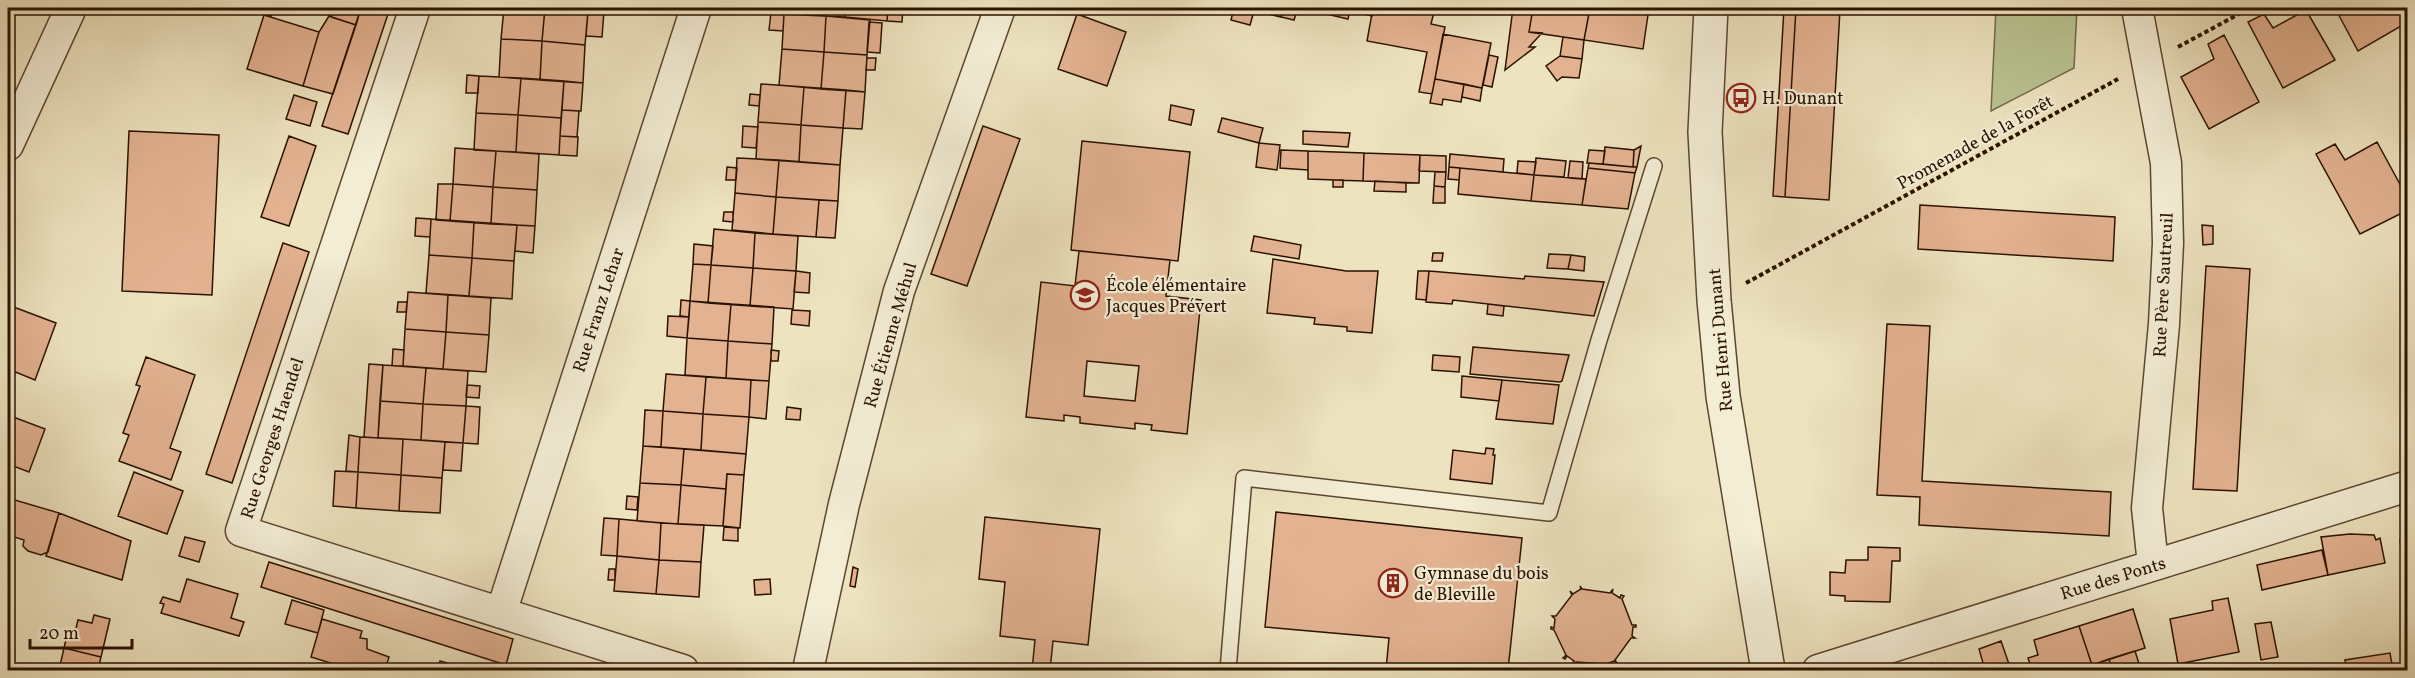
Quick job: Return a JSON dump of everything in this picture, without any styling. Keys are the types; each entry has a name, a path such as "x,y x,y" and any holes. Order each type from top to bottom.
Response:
{"street":[{"path":"8,145 20,87 71,8"},
{"name":"Rue Georges Haendel","path":"415,8 241,531 683,670"},
{"name":"Rue Franz Lehar","path":"501,613 696,8"},
{"name":"Rue Étienne Méhul","path":"808,670 844,504 899,291 1000,8"},
{"name":"Rue Henri Dunant","path":"1711,8 1705,132 1714,300 1723,396 1768,670"},
{"name":"Rue Père Sautreuil","path":"2137,8 2166,163 2168,243 2164,324 2147,508 2153,565"},
{"name":"Rue des Ponts","path":"1818,670 2408,486"}],"lane":[{"path":"1228,670 1244,478 1549,513 1599,340 1654,166"}],"path":[{"name":"Promenade de la Forêt","path":"1714,300 2250,8"}],"green space":[{"path":"1996,8 2077,8 2074,68 1991,111"}],"building":[{"path":"243,8 273,8 271,16"},
{"path":"334,8 361,8 356,25 331,17"},
{"path":"361,8 390,8 348,134 322,126"},
{"path":"504,8 545,8 542,41 501,39"},
{"path":"545,8 588,11 585,45 542,41"},
{"path":"563,8 607,8 607,12"},
{"path":"608,8 621,8 620,12 608,12"},
{"path":"789,8 804,8 803,15 789,14"},
{"path":"804,8 845,8 845,17 803,15"},
{"path":"845,8 888,8 887,21 845,17"},
{"path":"888,8 903,8 902,22 887,21"},
{"path":"1234,8 1254,11 1250,25 1231,20"},
{"path":"1243,8 1284,8 1281,17"},
{"path":"1284,8 1298,8 1294,20 1281,17"},
{"path":"1301,8 1373,8 1372,16 1350,10 1348,19"},
{"path":"1373,8 1435,8 1431,24 1445,27 1432,94 1419,92 1427,52 1367,41"},
{"path":"1513,8 1533,8 1529,32 1542,33 1529,47 1535,47 1505,70"},
{"path":"1533,8 1590,8 1584,40 1529,32"},
{"path":"1590,8 1649,8 1643,49 1584,40"},
{"path":"1784,8 1796,8 1785,197 1773,196"},
{"path":"1796,8 1840,10 1829,200 1785,197"},
{"path":"2335,8 2401,8 2408,22 2358,51"},
{"path":"2306,10 2335,60 2283,88 2248,22 2264,14 2273,28"},
{"path":"588,11 604,11 602,37 586,36"},
{"path":"771,12 784,14 783,31 769,30"},
{"path":"784,14 826,16 824,52 782,49"},
{"path":"1077,14 1126,32 1107,86 1058,69"},
{"path":"264,15 319,32 303,86 247,69"},
{"path":"329,16 356,25 333,94 303,86 319,32"},
{"path":"826,16 870,20 867,55 824,52"},
{"path":"8,17 14,20 8,34"},
{"path":"869,22 882,23 880,53 867,52"},
{"path":"1443,34 1491,43 1482,88 1435,79"},
{"path":"2224,35 2259,102 2209,129 2181,77 2214,59 2208,44"},
{"path":"1563,37 1584,40 1582,59 1560,56"},
{"path":"501,39 542,41 540,80 499,77"},
{"path":"542,41 585,45 583,83 540,80"},
{"path":"782,49 824,52 821,89 779,85"},
{"path":"824,52 867,55 865,92 821,89"},
{"path":"1489,55 1498,57 1492,87 1483,85"},
{"path":"1560,56 1582,59 1579,78 1562,77 1557,81 1546,66"},
{"path":"867,58 876,58 875,70 866,70"},
{"path":"467,75 479,76 478,93 466,93"},
{"path":"479,76 521,78 518,115 476,113"},
{"path":"521,78 564,81 561,118 518,115"},
{"path":"1435,79 1464,84 1461,102 1443,99 1442,105 1430,103"},
{"path":"564,81 583,83 581,111 562,110"},
{"path":"761,84 804,87 801,125 758,122"},
{"path":"1464,84 1482,88 1480,101 1462,97"},
{"path":"804,87 846,90 843,128 801,125"},
{"path":"846,90 865,92 862,129 843,128"},
{"path":"750,94 760,95 759,106 749,105"},
{"path":"294,95 317,102 310,126 286,119"},
{"path":"1171,105 1194,110 1191,125 1169,120"},
{"path":"562,110 579,111 577,137 560,136"},
{"path":"476,113 518,115 516,152 474,150"},
{"path":"518,115 561,118 559,155 516,152"},
{"path":"1222,118 1263,128 1259,143 1218,132"},
{"path":"758,122 801,125 799,162 756,159"},
{"path":"801,125 843,128 840,165 799,162"},
{"path":"743,126 758,127 756,148 742,147"},
{"path":"983,126 1020,139 967,286 931,274"},
{"path":"129,131 219,135 212,295 122,291"},
{"path":"1303,131 1350,133 1348,147 1303,144"},
{"path":"289,136 316,146 289,226 261,217"},
{"path":"560,136 578,137 577,156 559,155"},
{"path":"1082,141 1190,152 1178,261 1071,250"},
{"path":"2377,142 2408,199 2408,210 2360,234 2316,154 2335,144 2345,160"},
{"path":"1259,143 1280,145 1277,170 1256,167"},
{"path":"1641,146 1637,167 1633,167 1634,150"},
{"path":"1605,147 1634,150 1633,167 1603,164"},
{"path":"455,148 496,151 493,187 453,184"},
{"path":"1281,150 1308,151 1308,170 1280,168"},
{"path":"1589,150 1605,151 1603,164 1587,163"},
{"path":"496,151 539,154 537,190 493,187"},
{"path":"1308,151 1364,153 1363,181 1308,179"},
{"path":"1364,153 1420,155 1419,183 1363,181"},
{"path":"1450,154 1504,159 1503,172 1449,167"},
{"path":"1420,155 1446,156 1446,172 1419,171"},
{"path":"737,158 779,160 776,197 735,193"},
{"path":"1536,158 1566,161 1564,177 1534,175"},
{"path":"779,160 840,165 838,201 776,197"},
{"path":"1518,161 1536,162 1534,175 1517,173"},
{"path":"1570,161 1583,162 1582,179 1568,178"},
{"path":"1589,163 1637,167 1635,173 1588,168"},
{"path":"727,167 737,168 736,180 726,180"},
{"path":"1449,167 1460,168 1459,180 1448,179"},
{"path":"1460,168 1534,175 1531,201 1458,194"},
{"path":"1588,168 1635,173 1628,209 1582,205"},
{"path":"1435,172 1446,172 1445,187 1434,186"},
{"path":"1534,175 1586,179 1582,205 1531,201"},
{"path":"1333,180 1343,180 1343,187 1333,187"},
{"path":"1375,181 1406,183 1406,192 1374,191"},
{"path":"438,184 453,184 450,221 436,220"},
{"path":"453,184 493,187 491,224 450,221"},
{"path":"1434,186 1445,187 1445,203 1433,203"},
{"path":"493,187 537,190 535,226 491,224"},
{"path":"735,193 776,197 773,234 732,230"},
{"path":"776,197 819,200 816,237 773,234"},
{"path":"819,200 838,201 835,238 816,237"},
{"path":"1920,205 2115,217 2113,261 1918,249"},
{"path":"724,212 733,212 733,222 723,221"},
{"path":"416,218 431,219 430,237 415,236"},
{"path":"431,219 474,222 472,258 429,255"},
{"path":"474,222 517,225 514,261 472,258"},
{"path":"517,225 535,226 533,253 515,251"},
{"path":"2202,225 2213,226 2213,244 2203,245"},
{"path":"714,229 755,233 753,268 711,265"},
{"path":"755,233 798,236 796,271 753,268"},
{"path":"1254,236 1301,245 1299,259 1251,251"},
{"path":"283,243 309,252 232,483 206,474"},
{"path":"694,244 713,246 711,265 693,264"},
{"path":"1079,251 1170,260 1166,296 1201,300 1187,434 1151,430 1152,425 1135,423 1135,429 1080,423 1080,417 1064,415 1064,421 1026,417 1041,282 1075,286","holes":["1087,361 1139,366 1135,401 1084,396"]},
{"path":"1433,253 1443,253 1442,261 1432,261"},
{"path":"1549,254 1571,255 1568,269 1547,268"},
{"path":"429,255 472,258 469,296 426,293"},
{"path":"1571,255 1585,257 1584,271 1568,269"},
{"path":"472,258 514,261 512,299 469,296"},
{"path":"1273,259 1346,271 1378,271 1372,333 1347,331 1347,327 1314,324 1315,318 1267,313"},
{"path":"693,264 711,265 708,303 690,301"},
{"path":"711,265 753,268 750,306 708,303"},
{"path":"2206,266 2250,269 2237,491 2193,489"},
{"path":"753,268 796,271 793,309 750,306"},
{"path":"796,271 810,273 809,293 794,292"},
{"path":"1418,271 1429,271 1426,300 1416,299"},
{"path":"1429,271 1524,279 1525,276 1604,282 1594,316 1453,300 1452,304 1426,302"},
{"path":"408,292 448,295 446,332 405,329"},
{"path":"448,295 491,298 489,335 446,332"},
{"path":"681,300 690,301 689,317 680,316"},
{"path":"690,301 731,304 728,341 687,338"},
{"path":"398,302 407,302 406,312 397,312"},
{"path":"731,304 774,307 772,344 728,341"},
{"path":"1488,304 1504,306 1503,316 1487,314"},
{"path":"11,306 56,323 35,380 8,369 8,315"},
{"path":"792,310 810,311 809,326 791,324"},
{"path":"668,316 689,317 687,338 667,336"},
{"path":"1887,324 1930,326 1922,481 2111,492 2109,536 1919,525 1920,497 1877,495"},
{"path":"405,329 446,332 443,369 403,366"},
{"path":"446,332 489,335 486,372 443,369"},
{"path":"687,338 728,341 726,378 685,375"},
{"path":"728,341 772,344 769,381 726,378"},
{"path":"1473,347 1569,355 1560,382 1470,374"},
{"path":"393,349 404,350 403,366 392,366"},
{"path":"771,350 779,351 778,361 771,361"},
{"path":"1433,355 1460,357 1459,372 1432,370"},
{"path":"146,357 195,375 170,448 181,452 171,480 119,461 129,435 123,433 140,386 136,385"},
{"path":"369,364 383,365 378,438 364,437"},
{"path":"383,365 426,368 423,404 380,401"},
{"path":"426,368 468,371 466,406 423,404"},
{"path":"666,374 706,377 703,414 663,411"},
{"path":"1462,376 1502,380 1499,401 1461,397"},
{"path":"706,377 751,380 749,417 703,414"},
{"path":"751,380 769,381 766,419 749,417"},
{"path":"1502,380 1559,385 1553,424 1496,419"},
{"path":"467,385 480,386 479,398 466,397"},
{"path":"380,401 423,404 421,440 378,438"},
{"path":"423,404 466,406 463,443 421,440"},
{"path":"466,406 480,407 478,444 463,443"},
{"path":"787,407 801,409 800,420 786,419"},
{"path":"645,410 663,411 661,447 643,446"},
{"path":"663,411 703,414 701,450 661,447"},
{"path":"703,414 749,417 746,454 701,450"},
{"path":"8,415 45,429 29,472 8,464"},
{"path":"349,435 360,437 358,472 346,471"},
{"path":"360,437 403,439 401,475 358,472"},
{"path":"403,439 445,442 442,478 401,475"},
{"path":"445,442 463,443 461,471 443,470"},
{"path":"643,446 684,449 681,485 640,483"},
{"path":"1486,448 1494,449 1493,455 1495,455 1492,484 1450,479 1453,450 1485,454"},
{"path":"684,449 746,454 744,475 727,474 726,489 681,485"},
{"path":"335,471 358,472 356,508 333,506"},
{"path":"134,472 183,491 167,534 118,516"},
{"path":"358,472 401,475 399,511 356,508"},
{"path":"727,474 744,475 740,528 723,526"},
{"path":"401,475 442,478 440,513 399,511"},
{"path":"640,483 681,485 678,524 637,521"},
{"path":"681,485 726,489 723,526 678,524"},
{"path":"627,496 638,497 637,510 626,509"},
{"path":"8,498 59,513 48,552 41,555 28,551 23,546 24,540 8,535"},
{"name":"Gymnase du bois de Bleville","path":"1276,512 1522,538 1508,670 1386,670 1389,638 1265,627"},
{"path":"59,513 131,541 122,580 46,556"},
{"path":"985,517 1100,529 1088,645 1053,641 1050,670 1032,670 1035,640 1000,636 1005,582 979,579"},
{"path":"604,518 619,519 617,556 601,555"},
{"path":"619,519 661,523 659,560 617,556"},
{"path":"661,523 704,525 701,562 659,560"},
{"path":"724,527 738,528 738,541 723,540"},
{"path":"2350,534 2374,535 2376,540 2380,538 2385,563 2328,575 2321,537"},
{"path":"185,537 205,542 199,562 179,556"},
{"path":"2408,538 2408,588 2400,540"},
{"path":"1868,547 1900,548 1900,561 1892,561 1890,602 1845,601 1845,596 1830,595 1830,572 1845,573 1846,560 1868,560"},
{"path":"2322,550 2328,575 2262,590 2257,565"},
{"path":"617,556 659,560 656,594 614,591"},
{"path":"659,560 701,562 699,597 656,594"},
{"path":"269,562 513,639 506,665 261,587"},
{"path":"853,567 858,569 855,587 850,586"},
{"path":"609,569 615,569 615,580 608,580"},
{"path":"187,579 238,594 231,618 244,622 239,636 161,613 164,604 160,603 163,597 180,602"},
{"path":"770,579 771,594 755,595 754,580"},
{"path":"1580,586 1582,589 1610,593 1613,589 1612,593 1620,598 1621,595 1624,596 1622,599 1632,625 1636,625 1633,627 1632,636 1635,638 1631,638 1615,660 1617,663 1614,661 1606,664 1606,668 1604,664 1576,662 1574,665 1572,664 1574,661 1567,656 1563,658 1566,655 1554,630 1551,629 1551,627 1554,628 1555,619 1552,616 1556,616 1572,595 1570,591 1573,594 1581,589"},
{"path":"2228,598 2239,652 2178,664 2170,619 2213,610 2212,601"},
{"path":"292,600 324,610 318,633 285,624"},
{"path":"2133,609 2145,648 2092,665 2079,626"},
{"path":"94,615 110,619 101,657 64,648 67,635 74,637 78,620 92,623"},
{"path":"322,619 362,631 360,638 367,639 367,649 389,657 385,670 353,670 311,657"},
{"path":"2271,622 2278,657 2261,660 2255,624"},
{"path":"2079,626 2092,665 2073,670 2032,670 2028,658 2038,655 2034,640"},
{"path":"2001,641 2011,670 1985,670 1979,649"},
{"path":"64,648 101,657 98,670 59,670"},
{"path":"2135,651 2141,670 2112,670 2109,659"},
{"path":"2390,653 2393,670 2346,670 2345,660"},
{"path":"2109,659 2112,670 2093,670 2092,665"},
{"path":"440,661 473,670 438,670"},
{"path":"1933,663 1935,667 1945,663 1947,670 1913,670 1913,669"}],"place":[{"name":"H. Dunant","path":"1741,98"},
{"name":"École élémentaire Jacques Prévert","path":"1085,295"},
{"name":"Gymnase du bois de Bleville","path":"1393,583"}]}
